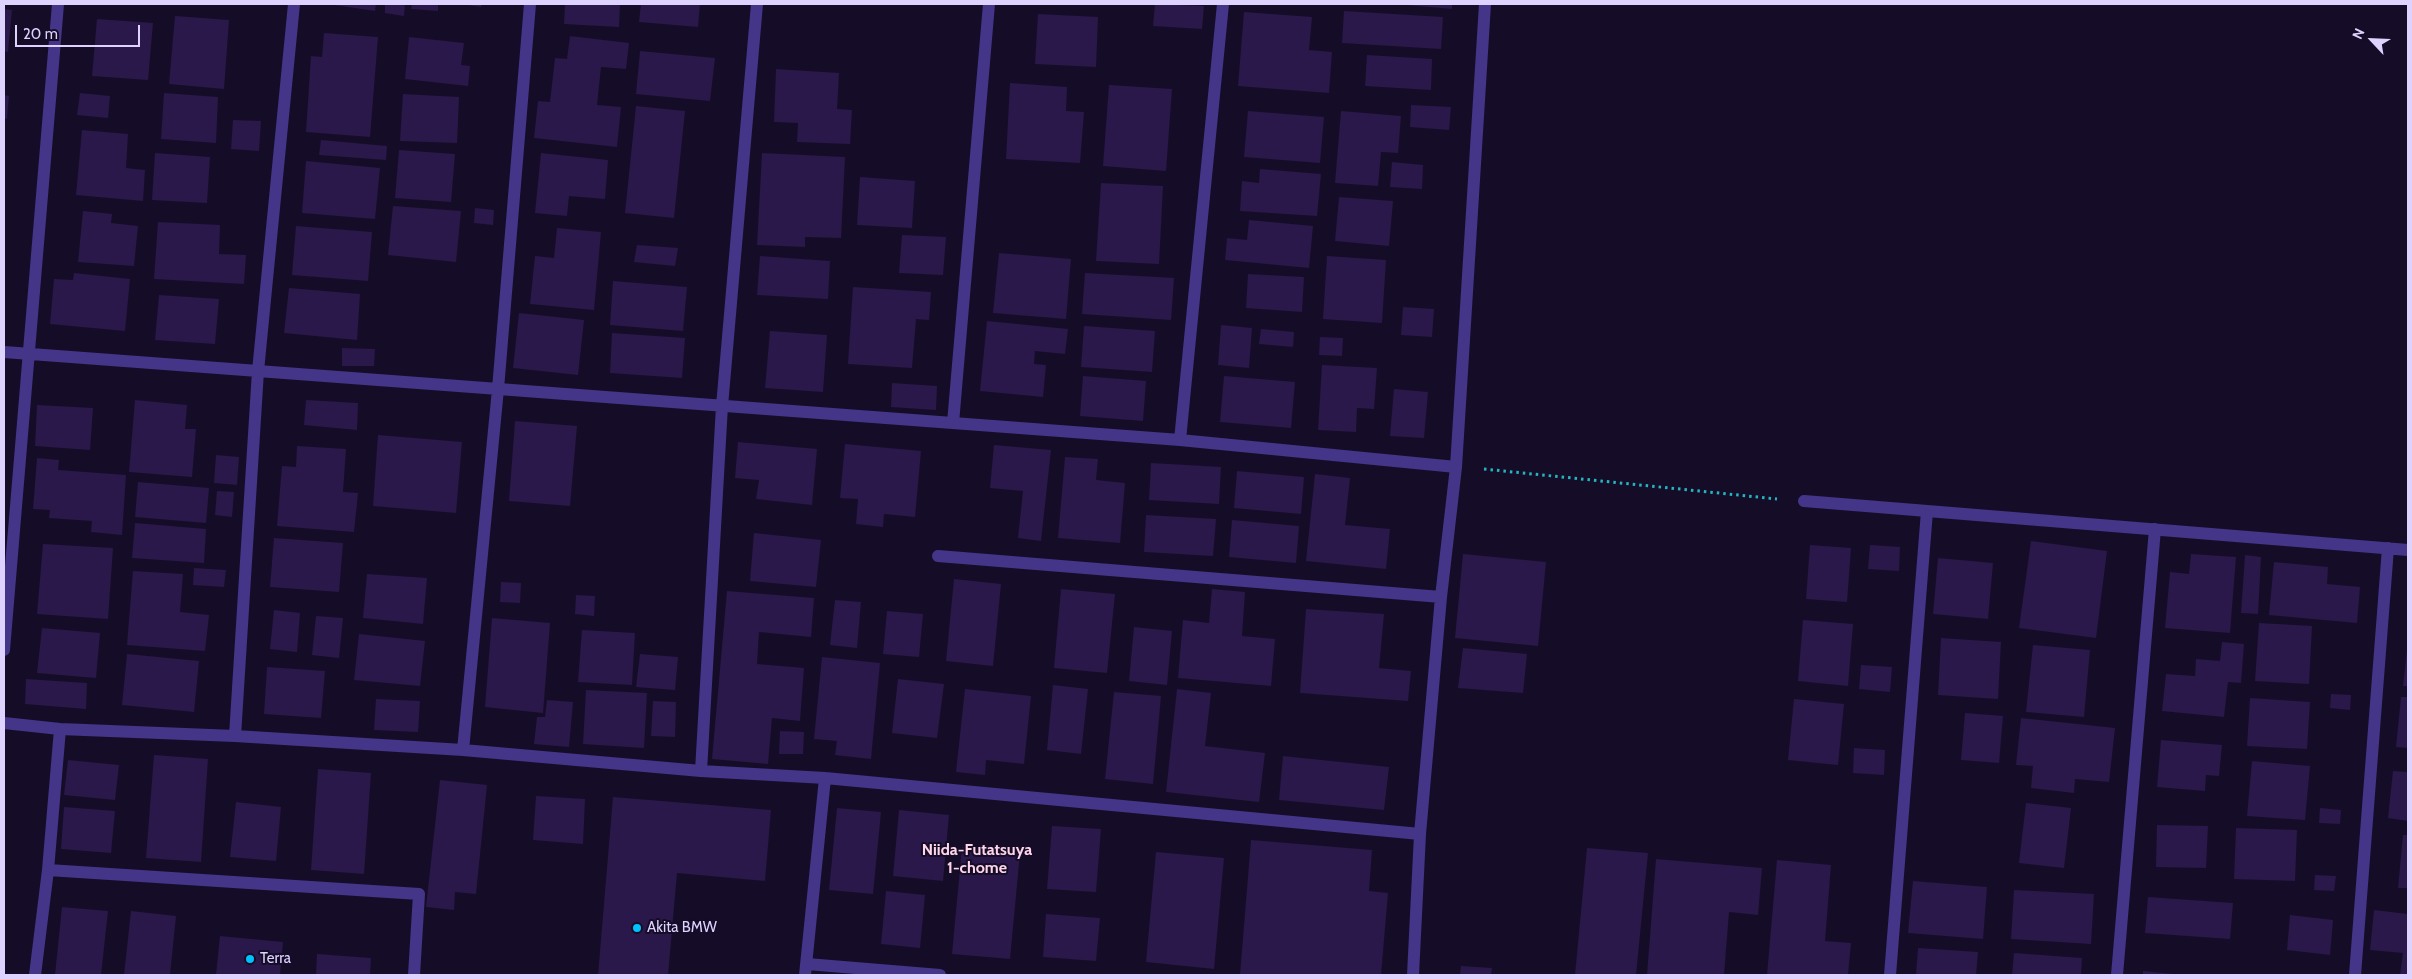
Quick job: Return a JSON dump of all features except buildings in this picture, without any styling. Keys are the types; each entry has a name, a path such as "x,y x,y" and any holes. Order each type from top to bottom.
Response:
{"street":[{"path":"4,650 58,4"},
{"path":"234,736 258,371 294,4"},
{"path":"463,750 498,389 530,4"},
{"path":"701,771 722,406 757,4"},
{"path":"953,423 989,4"},
{"path":"1180,440 1223,4"},
{"path":"1413,975 1420,834 1441,597 1456,467 1485,4"},
{"path":"4,352 1180,440 1456,467"},
{"path":"1804,501 2408,550"},
{"path":"1890,975 1927,511"},
{"path":"2117,975 2154,529"},
{"path":"2354,975 2388,548"},
{"path":"938,556 1441,597"},
{"path":"4,723 60,728 463,750 701,771 825,778 1420,834"},
{"path":"35,975 48,870 60,728"},
{"path":"825,778 806,970 940,975"},
{"path":"48,870 419,894 414,975"}],"path":[{"path":"1456,467 1804,501"}],"place":[{"name":"Akita BMW","path":"637,928"},
{"name":"Terra","path":"250,959"}],"district":[{"name":"Niida-Futatsuya 1-chome","path":"977,859"}]}
